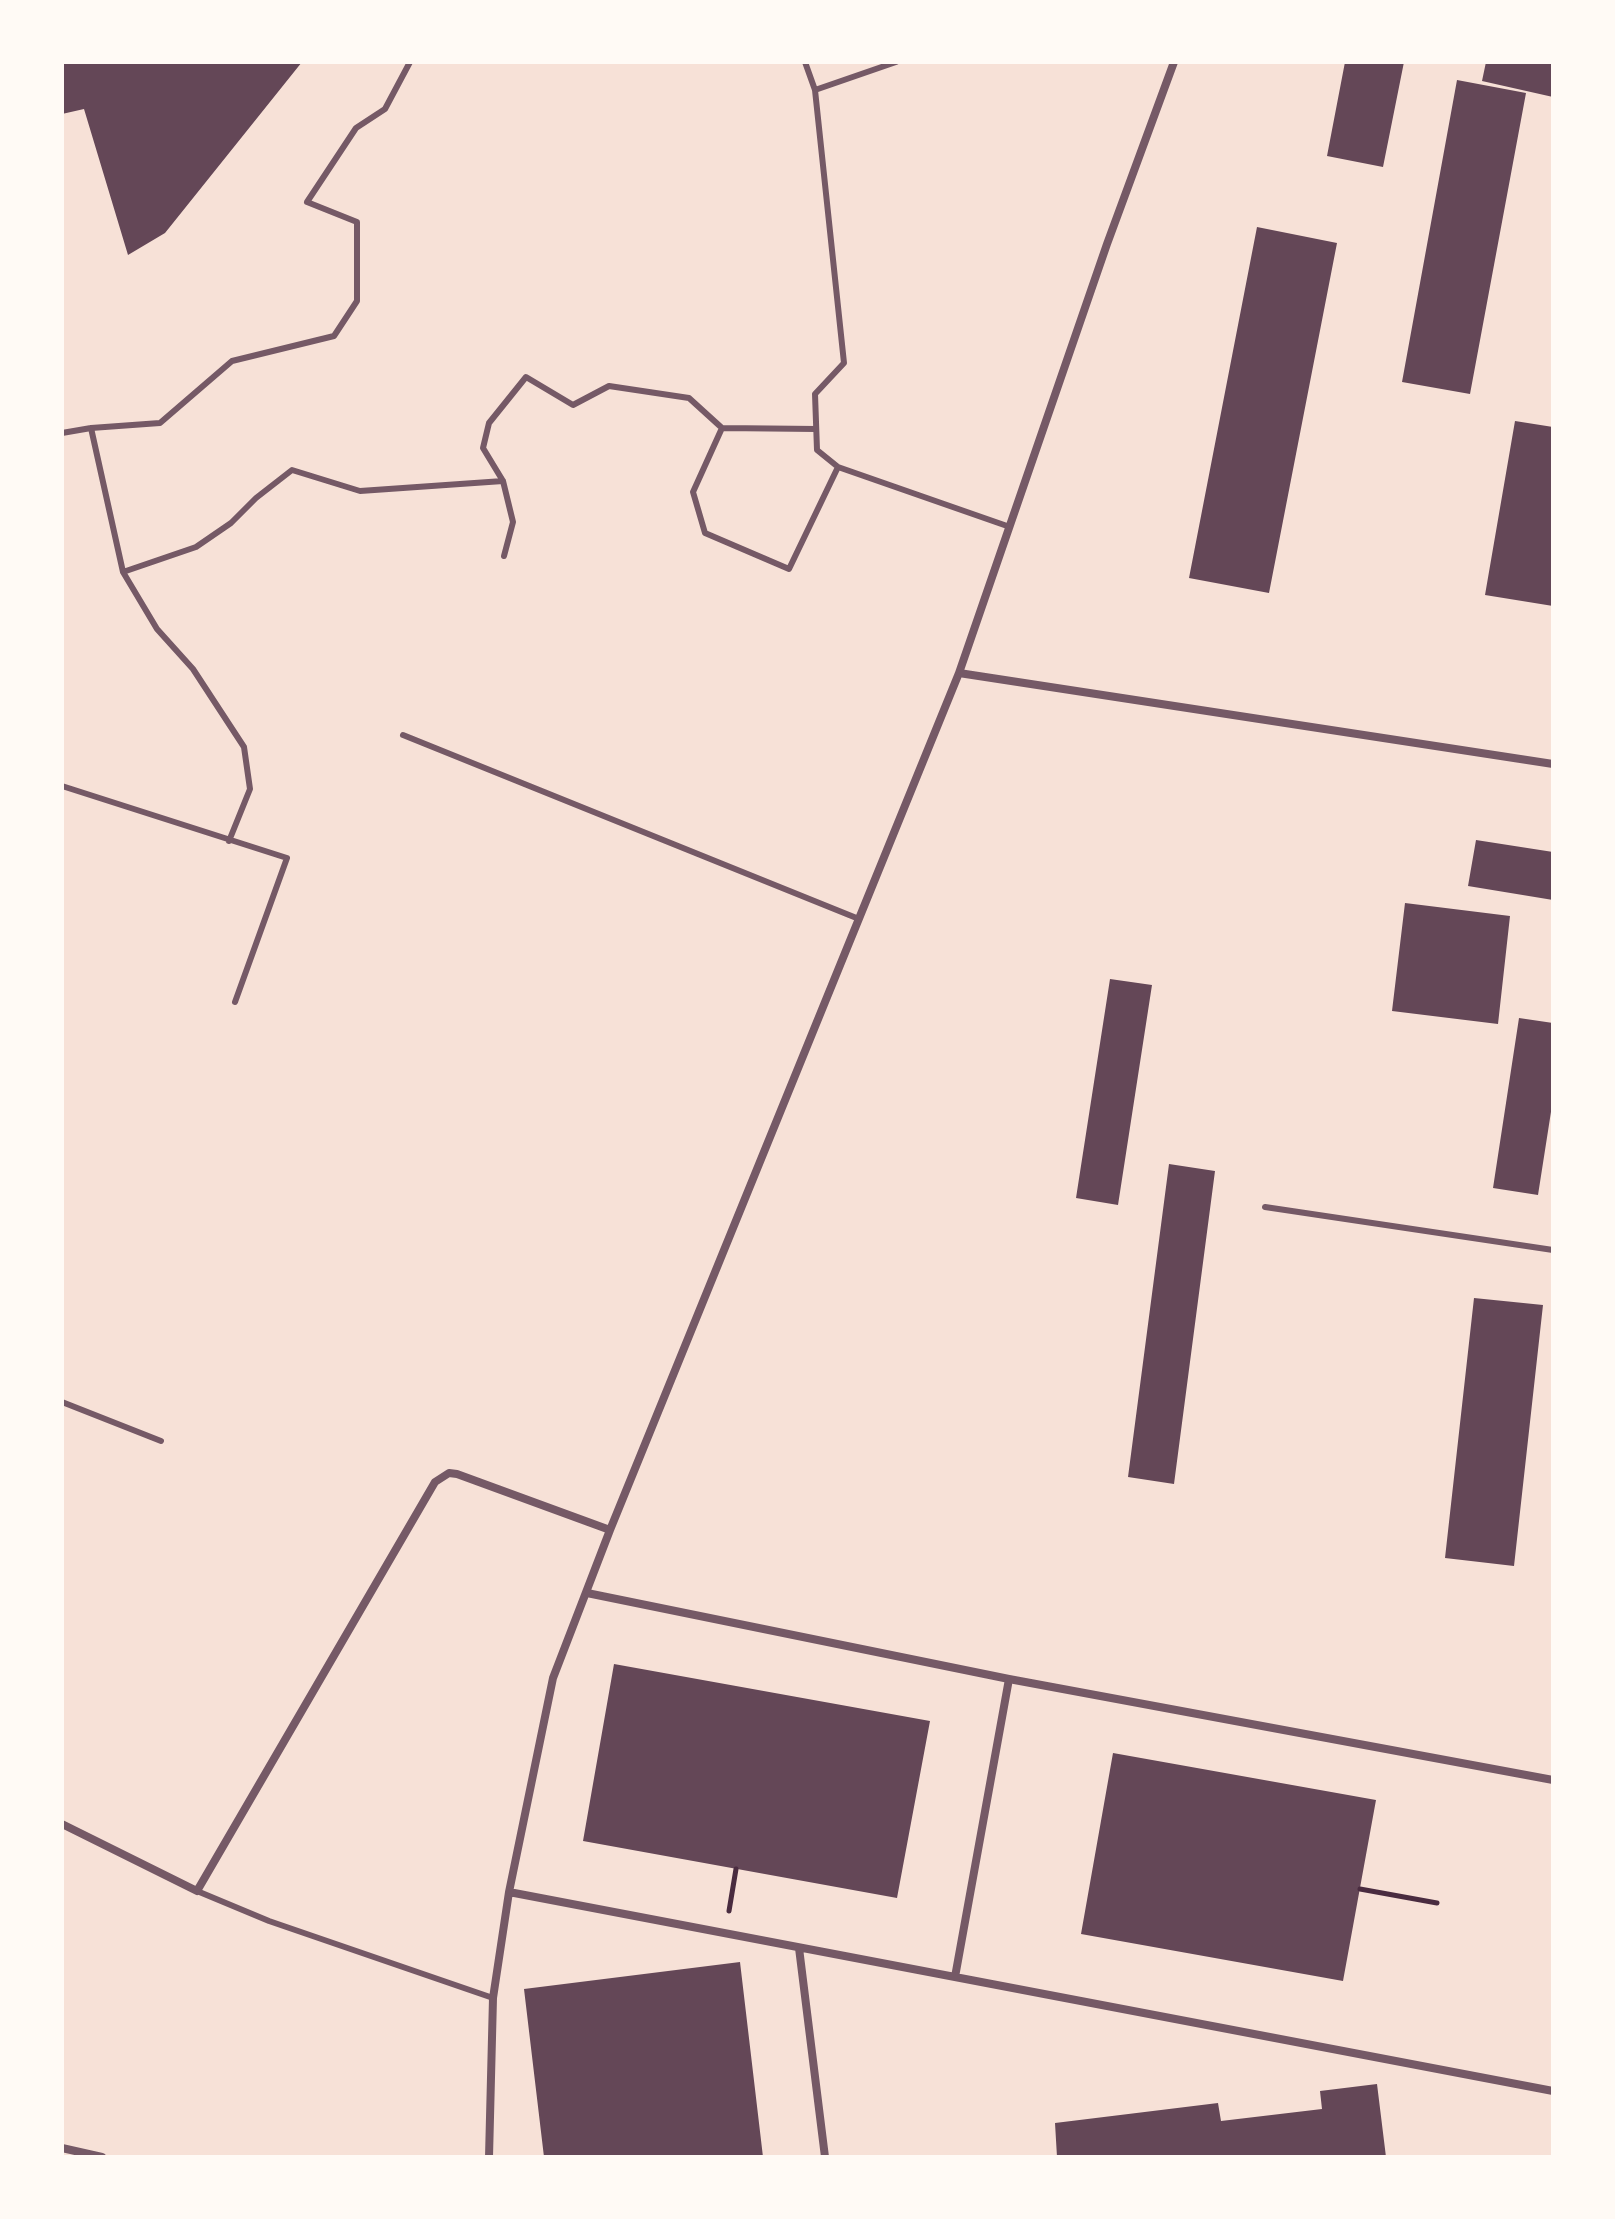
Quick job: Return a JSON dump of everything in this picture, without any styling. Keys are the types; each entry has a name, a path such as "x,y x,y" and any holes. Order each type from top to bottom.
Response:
{"street":[{"path":"489,2157 493,1998 509,1892 553,1678 610,1530 959,673 1107,244 1174,62"},
{"path":"959,673 1553,764"},
{"path":"62,1824 197,1891 435,1482 449,1473 610,1530"},
{"path":"587,1593 1009,1679 1553,1780"},
{"path":"955,1977 1009,1679"},
{"path":"509,1892 1553,2091"},
{"path":"799,1948 825,2157"},
{"path":"62,2148 102,2157"}],"lane":[{"path":"62,433 160,423 232,361 334,336 357,301 357,222 307,202 356,128 385,109 410,62"},
{"path":"805,62 815,90 844,363 815,394 817,450 838,467 1010,527"},
{"path":"815,90 896,62"},
{"path":"504,556 513,522 503,481 483,448 489,423 526,377 573,405 609,386 689,398 722,428 816,429"},
{"path":"91,428 123,572 157,629 193,669 244,747 250,789 229,841"},
{"path":"722,428 693,492 705,533 789,569 838,467"},
{"path":"123,572 196,547 231,523 256,498 292,470 360,491 503,481"},
{"path":"403,735 859,919"},
{"path":"62,786 287,858 235,1002"},
{"path":"1265,1207 1553,1250"},
{"path":"62,1402 161,1441"},
{"path":"197,1891 269,1921 493,1998"}],"path":[{"path":"726,1933 736,1869"},
{"path":"1360,1889 1437,1903"}],"building":[{"path":"62,62 302,62 165,233 128,255 84,109 62,114"},
{"path":"1345,62 1404,62 1383,167 1327,156"},
{"path":"1486,62 1553,62 1553,97 1482,81"},
{"path":"1457,80 1526,93 1470,394 1402,382"},
{"path":"1257,227 1337,243 1269,593 1189,578"},
{"path":"1515,421 1553,427 1553,606 1485,595"},
{"path":"1476,840 1553,852 1553,900 1468,886"},
{"path":"1405,903 1510,916 1498,1024 1392,1011"},
{"path":"1110,979 1152,985 1118,1205 1076,1198"},
{"path":"1519,1018 1553,1023 1553,1099 1538,1195 1493,1188"},
{"path":"1169,1164 1215,1171 1174,1484 1128,1477"},
{"path":"1474,1298 1543,1305 1514,1566 1445,1558"},
{"path":"614,1664 930,1721 897,1898 583,1841"},
{"path":"1113,1753 1376,1800 1343,1981 1081,1934"},
{"path":"740,1962 763,2157 544,2157 524,1989"},
{"path":"1377,2084 1386,2157 1057,2157 1055,2123 1218,2103 1221,2121 1322,2109 1320,2091"}]}
